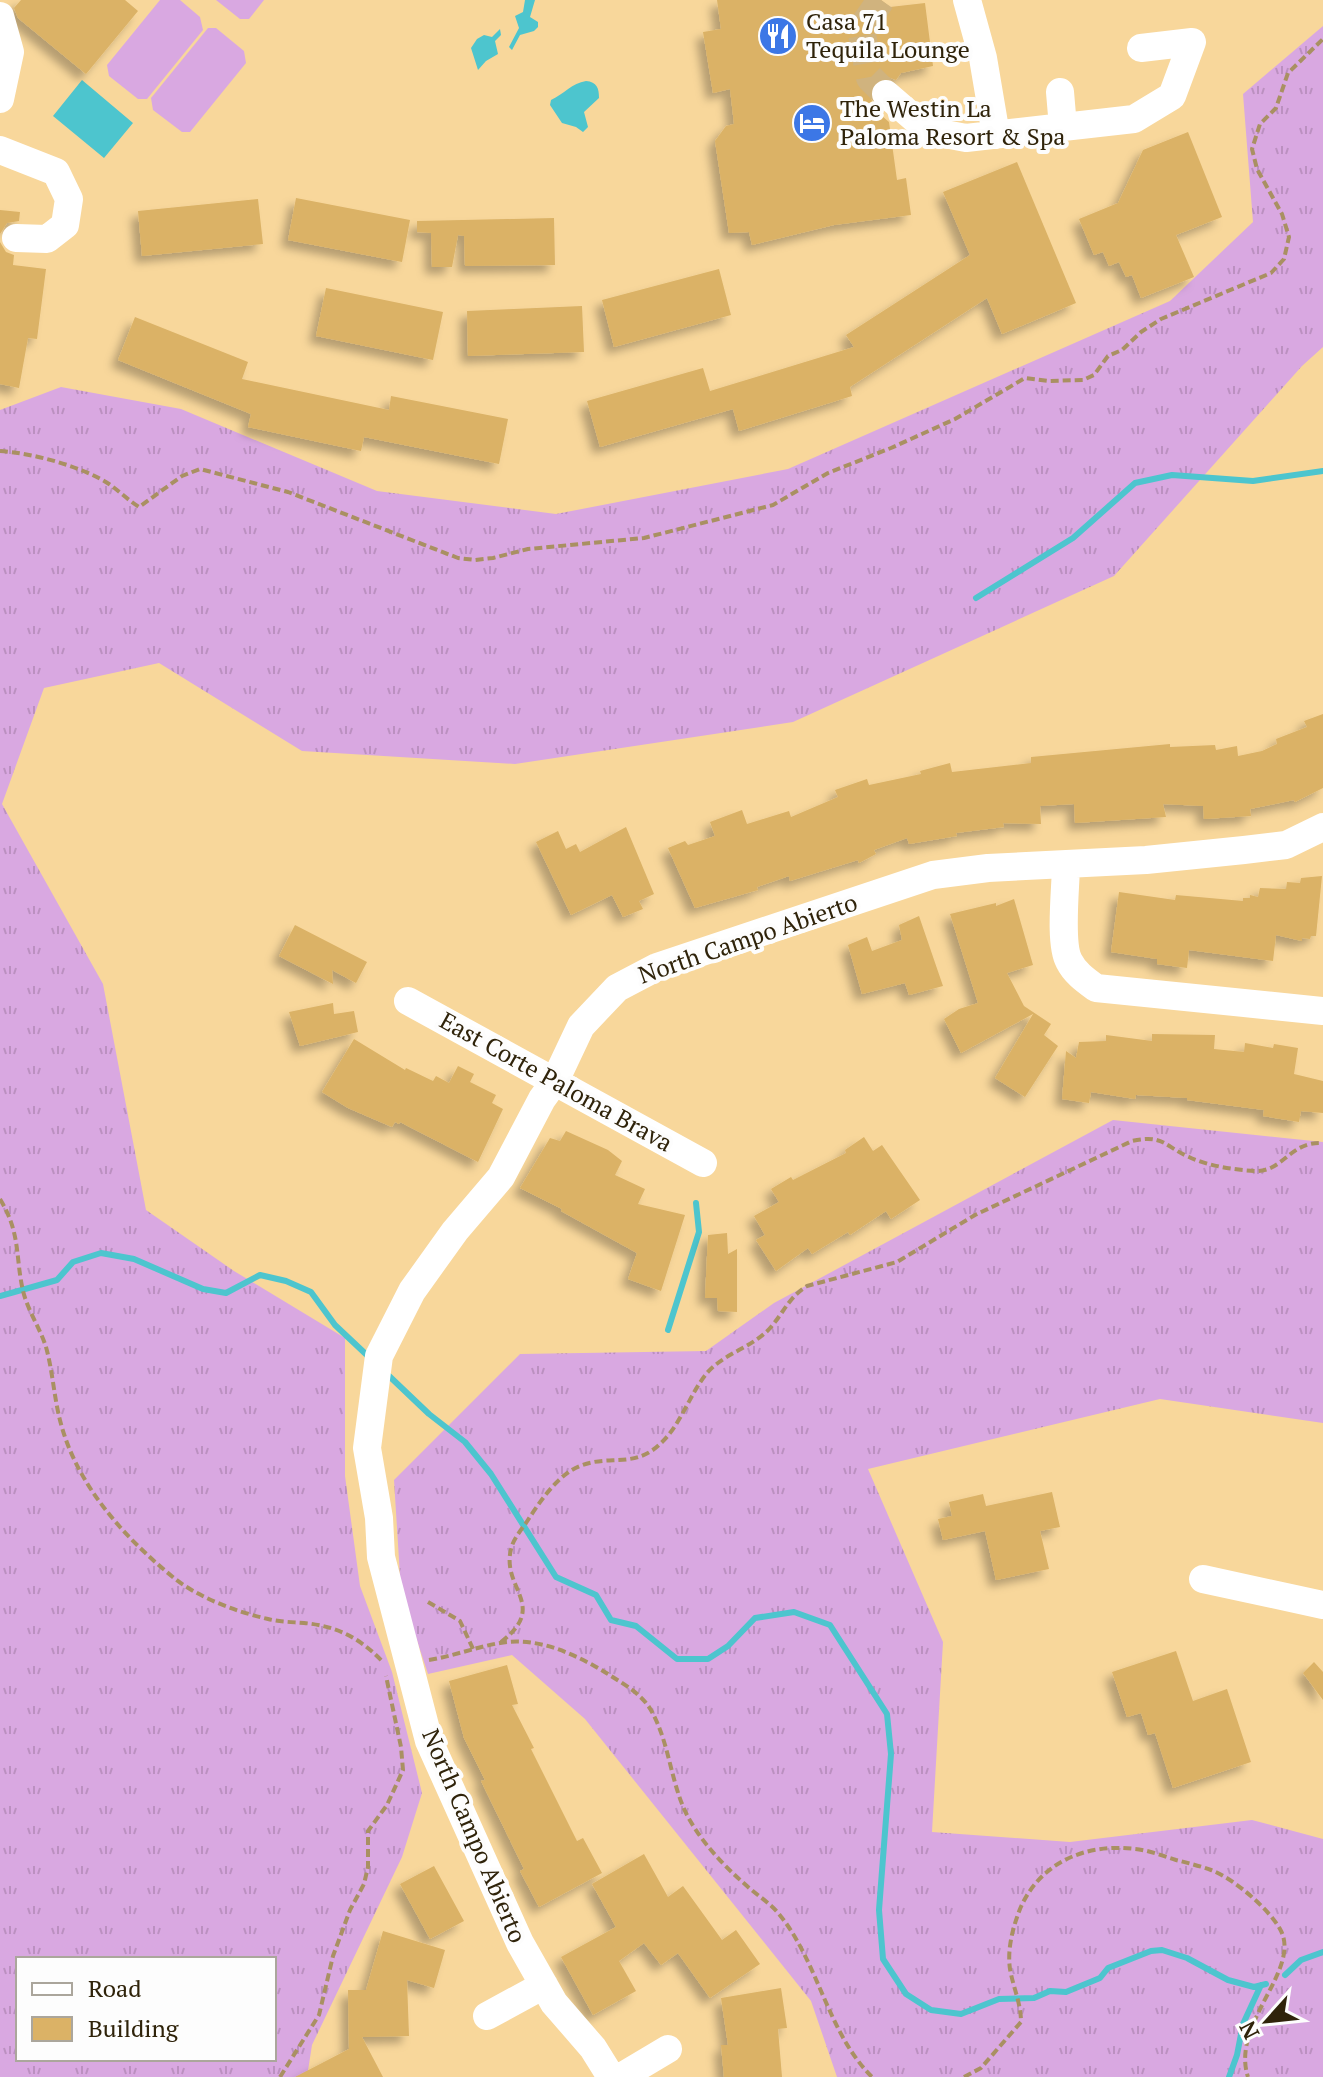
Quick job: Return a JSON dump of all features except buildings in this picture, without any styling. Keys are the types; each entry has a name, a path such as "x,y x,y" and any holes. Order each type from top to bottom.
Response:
{"street":[{"path":"967,0 983,58 996,135"},
{"path":"0,16 10,52 0,99"},
{"path":"886,94 929,131 966,138 1134,119 1172,96 1192,42 1141,48"},
{"path":"1060,92 1063,127"},
{"path":"0,150 56,172 69,199 65,225 47,239 16,238"},
{"name":"North Campo Abierto","path":"611,2077 593,2048 554,2003 520,1943 429,1741 381,1557 379,1518 367,1448 379,1356 412,1291 455,1231 501,1177 542,1099 555,1081 581,1026 617,988 657,967 933,875 1146,860 1286,845 1323,827"},
{"path":"1066,864 1064,945 1073,980 1117,992 1323,1011"},
{"name":"East Corte Paloma Brava","path":"408,1001 703,1163"},
{"path":"1203,1579 1323,1605"},
{"path":"487,2016 544,1985"},
{"path":"621,2077 668,2049"}],"path":[{"path":"0,451 17,452 62,464 107,483 139,507 182,476 200,469 288,492 388,529 439,552 475,560 528,549 644,538 752,511 797,493 828,473 955,419 1025,378 1060,382 1083,380 1094,375 1108,356 1122,350 1161,319 1271,273 1284,259 1289,237 1282,214 1257,169 1252,149 1260,124 1276,108 1288,73 1323,39"},
{"path":"501,1642 518,1628 523,1618 510,1562 511,1550 517,1536 550,1491 581,1465 631,1461 644,1457 660,1445 674,1429 708,1371 771,1328 795,1293 807,1286 897,1262 975,1215 1132,1141 1158,1139 1199,1161 1256,1171 1275,1166 1306,1143 1323,1143"},
{"path":"0,1199 13,1221 23,1290 46,1347 61,1426 80,1474 93,1494 158,1564 194,1591 265,1619 343,1631 369,1646 383,1662 393,1662 384,1668 403,1770 387,1805 368,1831 370,1844 366,1875 333,1956 319,2015 280,2077"},
{"path":"428,1602 460,1621 474,1651"},
{"path":"425,1660 474,1651 501,1642 529,1643 560,1649 588,1662 638,1693 652,1710 661,1731 673,1778 687,1815 700,1838 719,1860 780,1916 809,1963 817,1987 846,2041 872,2077"},
{"path":"964,2077 981,2068 1021,2022 1010,1957 1015,1924 1029,1891 1042,1875 1064,1859 1087,1851 1136,1849 1214,1871 1237,1885 1267,1912 1285,1939 1283,1966 1258,2010 1245,2055 1248,2077"}],"green space":[{"path":"160,0 180,0 200,17 203,30 147,99 138,99 109,76 107,65"},
{"path":"216,0 264,0 249,19 240,19"},
{"path":"1323,26 1323,347 1302,366 1114,576 793,722 515,764 302,751 159,663 44,688 2,804 103,984 146,1210 234,1271 345,1338 345,1476 360,1586 392,1672 422,1793 402,1857 312,2045 307,2077 0,2077 0,410 61,387 181,409 377,491 556,514 788,469 1170,301 1253,222 1243,94"},
{"path":"208,28 216,28 244,51 246,63 190,132 182,132 153,110 151,98"},
{"path":"1113,1120 1323,1142 1323,1423 1160,1399 868,1469 943,1642 932,1832 1070,1842 1252,1820 1323,1839 1323,2077 837,2077 811,2001 585,1719 512,1655 428,1674 401,1592 394,1480 520,1354 706,1351 774,1303"}],"water":[{"path":"525,0 535,0 530,17 538,22 538,27 520,35 512,50 509,47 519,28 515,16 523,12"},
{"path":"500,29 501,35 495,41 498,54 478,70 471,48 477,39 484,35 492,37"},
{"path":"82,80 133,123 104,158 53,116"},
{"path":"586,81 597,86 599,98 584,112 588,127 583,132 562,123 550,105 551,100"}],"waterway":[{"path":"976,598 1073,538 1135,483 1172,475 1253,481 1323,471"},
{"path":"668,1330 699,1232 696,1203"},
{"path":"0,1296 57,1280 73,1262 101,1253 134,1259 203,1289 226,1293 260,1275 286,1281 311,1292 335,1325 370,1358"},
{"path":"387,1374 429,1414 465,1442 491,1474 556,1577 596,1595 611,1620 636,1626 677,1659 708,1659 728,1646 755,1618 794,1612 830,1625 887,1714 891,1754 879,1910 883,1959 906,1994 931,2010 961,2014 999,1999 1034,1998 1050,1991 1066,1992 1100,1978 1108,1968 1151,1951 1162,1950 1187,1958 1228,1980 1254,1987 1266,1984"},
{"path":"1285,1975 1301,1960 1323,1952"},
{"path":"1229,2077 1243,2024 1261,1985"}],"tunnel":[{"path":"881,0 861,29 870,78 886,94"}],"place":[{"name":"Casa 71 Tequila Lounge","path":"778,36"},
{"name":"The Westin La Paloma Resort & Spa","path":"812,123"}]}
